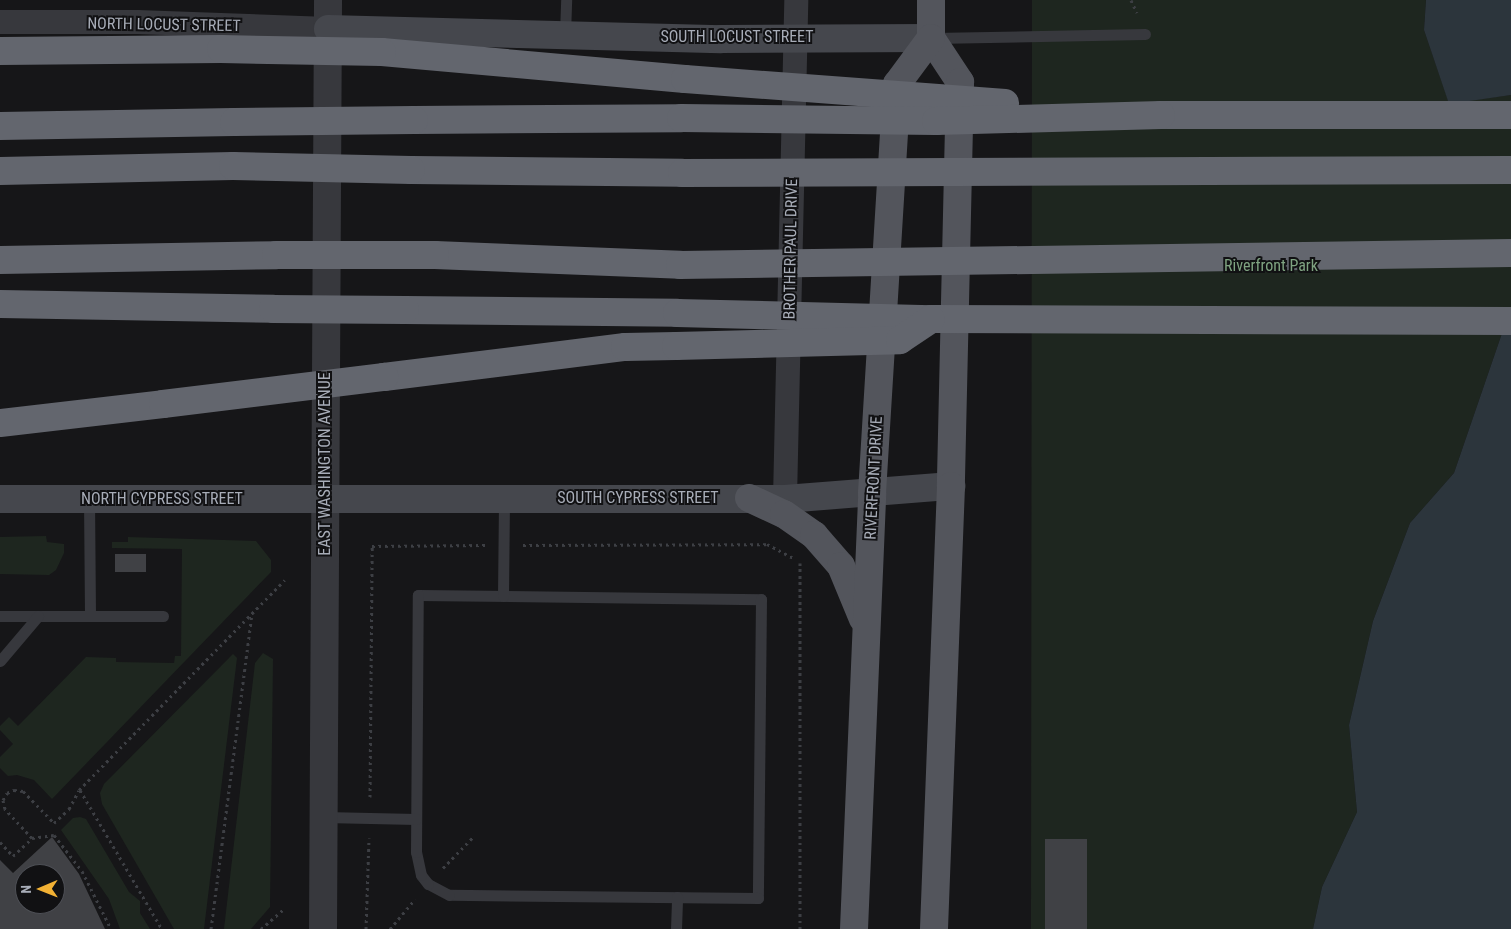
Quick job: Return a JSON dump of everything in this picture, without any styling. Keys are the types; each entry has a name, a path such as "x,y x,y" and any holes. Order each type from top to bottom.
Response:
{"highway":[{"path":"0,51 221,49 382,52 685,79 1161,115"},
{"path":"0,126 681,118 936,121 1161,115 1511,115"},
{"path":"0,171 233,166 682,173 1511,170"},
{"path":"0,260 276,255 435,255 680,265 1196,255 1511,253"},
{"path":"0,304 274,309 677,312 931,319 1511,321"},
{"path":"0,424 625,347 900,340 931,319"}],"main road":[{"path":"931,0 931,38 960,82 951,486 934,929"},
{"name":"SOUTH LOCUST STREET","path":"328,29 721,39 796,37 931,38"},
{"name":"RIVERFRONT DRIVE","path":"854,929 872,493 897,84 931,38"},
{"name":"SOUTH CYPRESS STREET","path":"325,499 786,498 951,486"},
{"path":"748,498 784,514 814,535 841,566 867,632"},
{"name":"NORTH CYPRESS STREET","path":"0,499 325,499"}],"street":[{"name":"EAST WASHINGTON AVENUE","path":"323,929 328,0"},
{"name":"BROTHER PAUL DRIVE","path":"786,498 796,0"},
{"name":"NORTH LOCUST STREET","path":"0,22 137,22 328,29"}],"lane":[{"path":"565,34 566,0"},
{"name":"SOUTH LOCUST STREET","path":"931,38 1145,34"},
{"path":"503,596 504,498"},
{"path":"89,499 90,616"},
{"path":"418,595 503,596 762,599 758,898 449,895 438,891 421,875 417,864 416,819 418,595"},
{"path":"0,616 163,616"},
{"path":"0,661 38,616"},
{"path":"324,817 416,819"},
{"path":"676,929 677,897"}],"path":[{"path":"366,929 370,819 372,546 767,544 800,562 800,929"},
{"path":"32,838 5,809 4,800 7,793 14,790 23,791 54,823 69,809 80,790 285,580"},
{"path":"211,929 252,614"},
{"path":"80,790 162,929"},
{"path":"0,842 13,856 32,838 54,835 82,870 111,929"},
{"path":"261,929 284,910"}],"green space":[{"name":"Riverfront Park","path":"1032,0 1426,0 1424,30 1449,103 1511,95 1511,307 1454,473 1410,523 1373,621 1349,725 1357,812 1322,887 1313,929 1031,929"},
{"path":"46,536 47,542 64,544 64,553 56,570 49,575 0,574 0,537"},
{"path":"128,537 256,541 271,560 271,572 52,799 34,780 17,775 8,776 0,768 0,757 13,744 0,730 0,726 9,717 18,726 86,657 116,658 116,662 174,663 175,656 181,656 182,549 112,548 112,542 128,542"},
{"path":"263,653 273,659 270,907 251,929 224,929 255,663"},
{"path":"233,654 237,658 204,929 174,929 102,804 100,793 104,784"},
{"path":"80,817 86,819 129,892 140,901 140,913 150,929 120,929 109,899 61,830 73,818"}],"shaded area":[{"path":"1426,0 1511,0 1511,95 1449,104 1424,30"},
{"path":"1511,307 1511,929 1313,929 1322,887 1357,812 1349,725 1373,621 1410,523 1454,473"}],"building":[{"path":"115,554 146,554 146,572 115,572"},
{"path":"52,837 79,874 105,929 0,929 0,860 13,873 15,871 15,914 65,914 65,864 23,864"},
{"path":"1045,839 1087,839 1087,929 1045,929"}]}
